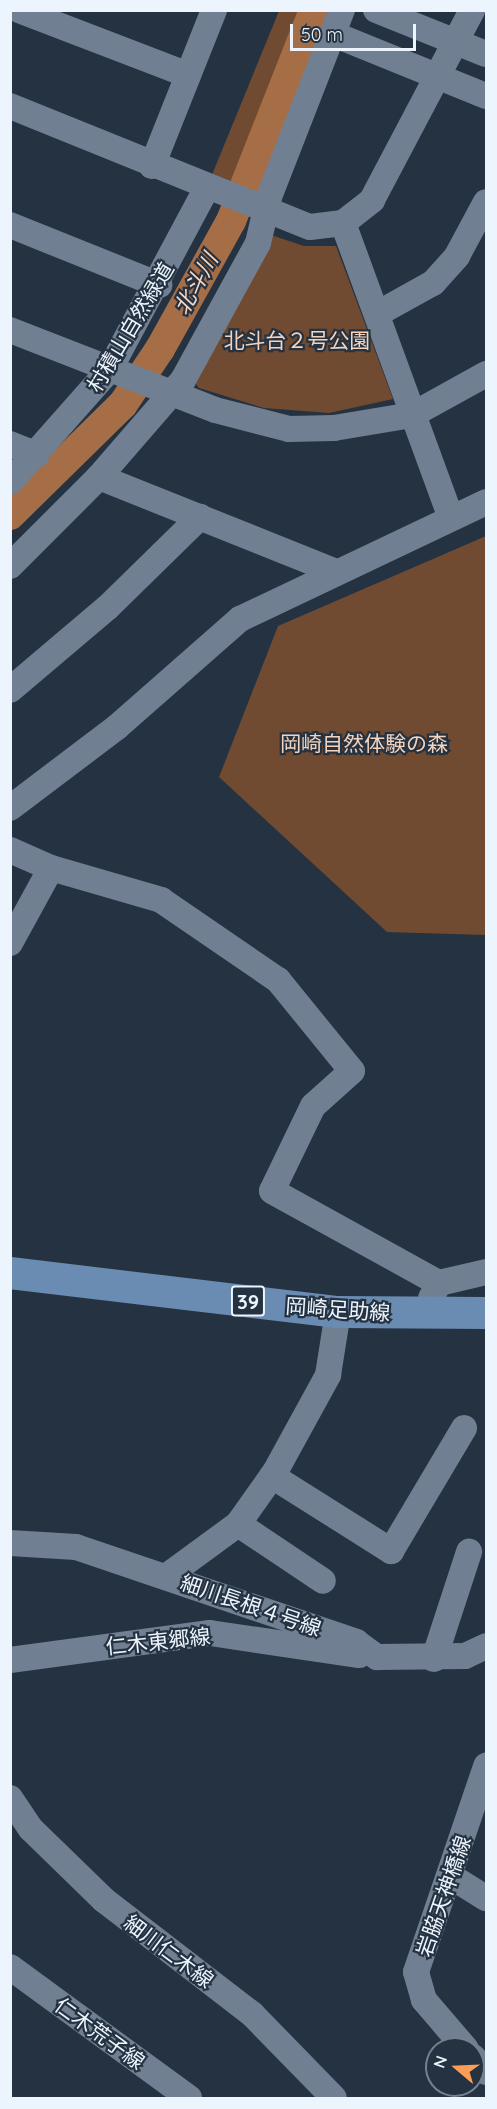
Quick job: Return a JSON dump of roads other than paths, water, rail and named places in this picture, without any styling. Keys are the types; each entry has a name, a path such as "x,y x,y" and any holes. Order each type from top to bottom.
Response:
{"main road":[{"name":"岡崎足助線","path":"10,1274 338,1312 486,1313"}],"street":[{"path":"19,10 188,75"},
{"path":"152,166 214,10"},
{"path":"376,10 486,54"},
{"path":"10,106 152,166 310,227 343,223 372,200 472,10"},
{"path":"10,566 99,477 166,390 183,380 233,292 262,208 338,22 437,76 486,96"},
{"name":"村積山自然緑道","path":"10,482 116,371 159,285 212,189"},
{"path":"377,314 433,283 456,256 486,202"},
{"path":"343,223 451,518"},
{"path":"10,225 159,285"},
{"path":"10,330 236,417 289,429 334,428 412,415 486,374"},
{"path":"10,444 37,455"},
{"path":"99,477 334,571"},
{"path":"10,808 117,727 240,619 334,571 486,502"},
{"path":"10,690 108,607 200,517"},
{"path":"10,850 51,868 161,900 278,980 352,1071 313,1106 272,1191 440,1283 486,1272"},
{"path":"10,943 51,868"},
{"path":"427,1313 440,1283"},
{"path":"167,1576 238,1524 272,1476 328,1375 338,1312"},
{"path":"272,1476 391,1551 464,1428"},
{"path":"238,1524 323,1581"},
{"name":"細川長根４号線","path":"10,1543 76,1547 356,1642 377,1657"},
{"path":"434,1659 469,1552"},
{"name":"仁木東郷線","path":"10,1660 210,1633 377,1657"},
{"path":"377,1657 434,1659 465,1656 486,1646"},
{"name":"岩脇天神橋線","path":"456,2037 424,2000 416,1972 452,1877 486,1766"},
{"name":"細川仁木線","path":"11,1802 31,1829 104,1900 252,2014 334,2098"},
{"path":"452,1877 486,1898"},
{"name":"仁木荒子線","path":"10,1967 189,2098"}],"waterway":[{"name":"北斗川","path":"10,515 123,404 160,349 231,221 314,10"}],"park label":[{"name":"北斗台２号公園","path":"297,340"},
{"name":"岡崎自然体験の森","path":"364,743"}]}
